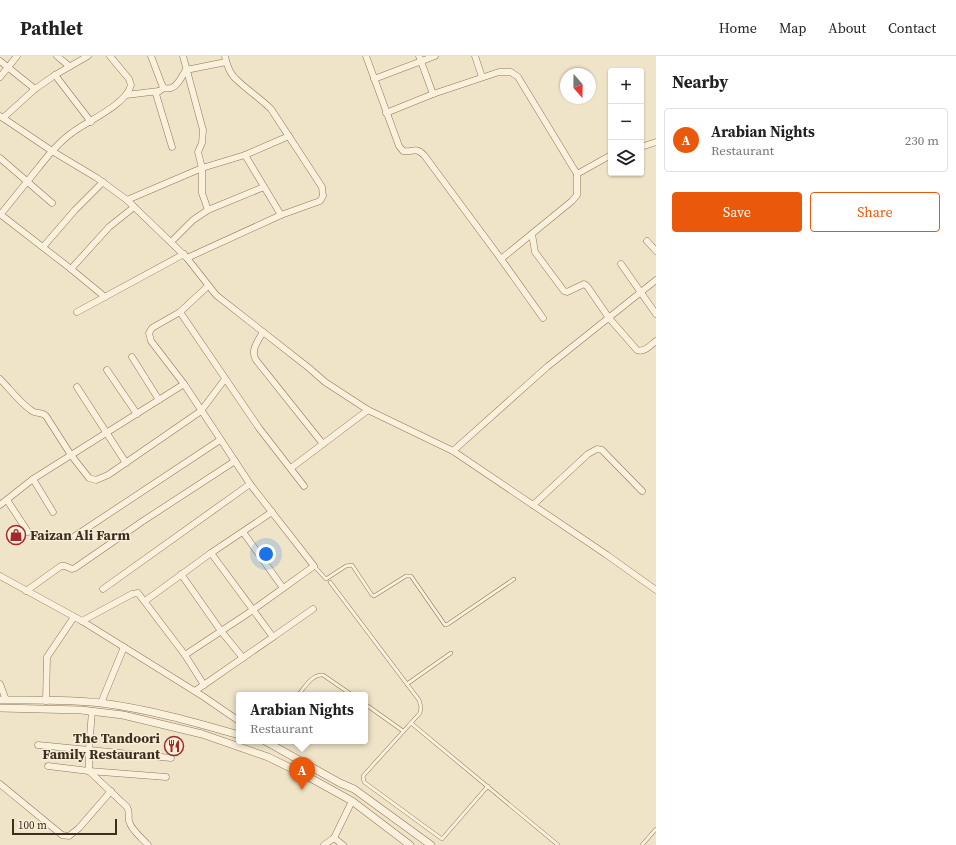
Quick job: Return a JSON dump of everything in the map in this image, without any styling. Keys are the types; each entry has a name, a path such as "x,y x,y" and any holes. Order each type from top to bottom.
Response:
{"street":[{"path":"0,77 17,56"},
{"path":"57,56 69,66"},
{"path":"88,56 69,66 35,88 2,117 52,151 103,182 127,200 186,256 216,295 325,382 368,410 453,451 656,590"},
{"path":"105,297 0,214 52,151 74,131 104,114 130,90 131,85 129,79 110,56"},
{"path":"151,56 161,89"},
{"path":"182,56 203,130 202,142 198,152 202,168 202,193 208,210"},
{"path":"366,56 399,146 403,151 420,151 543,318"},
{"path":"374,79 420,59 435,56"},
{"path":"475,56 482,77"},
{"path":"77,312 186,256 320,201 324,193 322,187 271,109 260,98 234,78 225,59 186,70 176,85 171,88 126,95"},
{"path":"420,59 433,94"},
{"path":"0,61 35,88"},
{"path":"386,113 433,94 499,72 511,72 518,77 577,174 577,195 501,260"},
{"path":"55,75 91,122"},
{"path":"161,89 156,94 172,146"},
{"path":"127,200 202,168 244,155 289,136"},
{"path":"644,146 656,142"},
{"path":"244,155 281,216"},
{"path":"577,174 608,156"},
{"path":"0,158 52,203"},
{"path":"42,247 75,210 103,182"},
{"path":"171,242 193,220 208,210 264,187"},
{"path":"71,269 109,227 134,207"},
{"path":"532,234 535,252 564,291 570,292 584,284 587,286 609,318 640,352 656,341"},
{"path":"647,241 656,251"},
{"path":"621,264 656,314"},
{"path":"453,451 547,367 656,280"},
{"path":"185,655 314,566 250,484 184,384 151,341 149,333 152,328 180,312 208,286"},
{"path":"180,312 259,428 304,486"},
{"path":"263,332 253,350 253,355 323,444"},
{"path":"132,357 159,400"},
{"path":"107,370 137,414"},
{"path":"0,379 31,410 46,416 88,478 96,480 108,475 201,411 225,378"},
{"path":"0,505 33,480 71,455 184,384"},
{"path":"77,387 126,463"},
{"path":"291,468 368,410"},
{"path":"75,536 220,440"},
{"path":"533,505 588,454 596,449 602,450 642,491"},
{"path":"26,591 60,566 65,566 72,569 75,568 143,521 235,461"},
{"path":"33,480 53,512"},
{"path":"103,589 250,484"},
{"path":"8,500 28,532"},
{"path":"145,601 181,574 272,512"},
{"path":"242,532 283,588"},
{"path":"211,553 272,638"},
{"path":"181,574 242,658"},
{"path":"0,576 82,621 236,719"},
{"path":"82,621 132,594 138,593 185,655 204,685"},
{"path":"195,692 313,609"},
{"path":"46,700 47,657 74,617"},
{"path":"101,703 124,647"},
{"path":"0,684 3,700 46,700 101,703 158,714 236,734"},
{"path":"0,708 92,711 123,715 202,734 268,757 352,800 410,845"},
{"path":"92,711 89,771 127,807 131,826 148,845"},
{"path":"270,744 340,783 354,789 431,845"},
{"path":"38,745 171,758"},
{"path":"48,766 89,771 166,776"},
{"path":"0,784 62,835 69,836 79,828 111,791"},
{"path":"324,845 334,838 352,800"},
{"path":"334,838 343,845"}],"lane":[{"path":"314,566 326,579 346,566 352,565 372,596 406,576 411,576 445,624 448,624 514,579"},
{"path":"330,582 419,700 422,707 420,713 363,776 364,782 440,838 444,838 488,786"},
{"path":"407,684 451,653"},
{"path":"301,692 314,676 319,674 323,675 348,692"},
{"path":"368,706 404,731"},
{"path":"411,723 558,845"},
{"path":"642,845 656,829"}],"place":[{"name":"Faizan Ali Farm","path":"16,535"},
{"name":"The Tandoori Family Restaurant","path":"174,746"},
{"name":"Arabian Nights","path":"302,790"}]}
